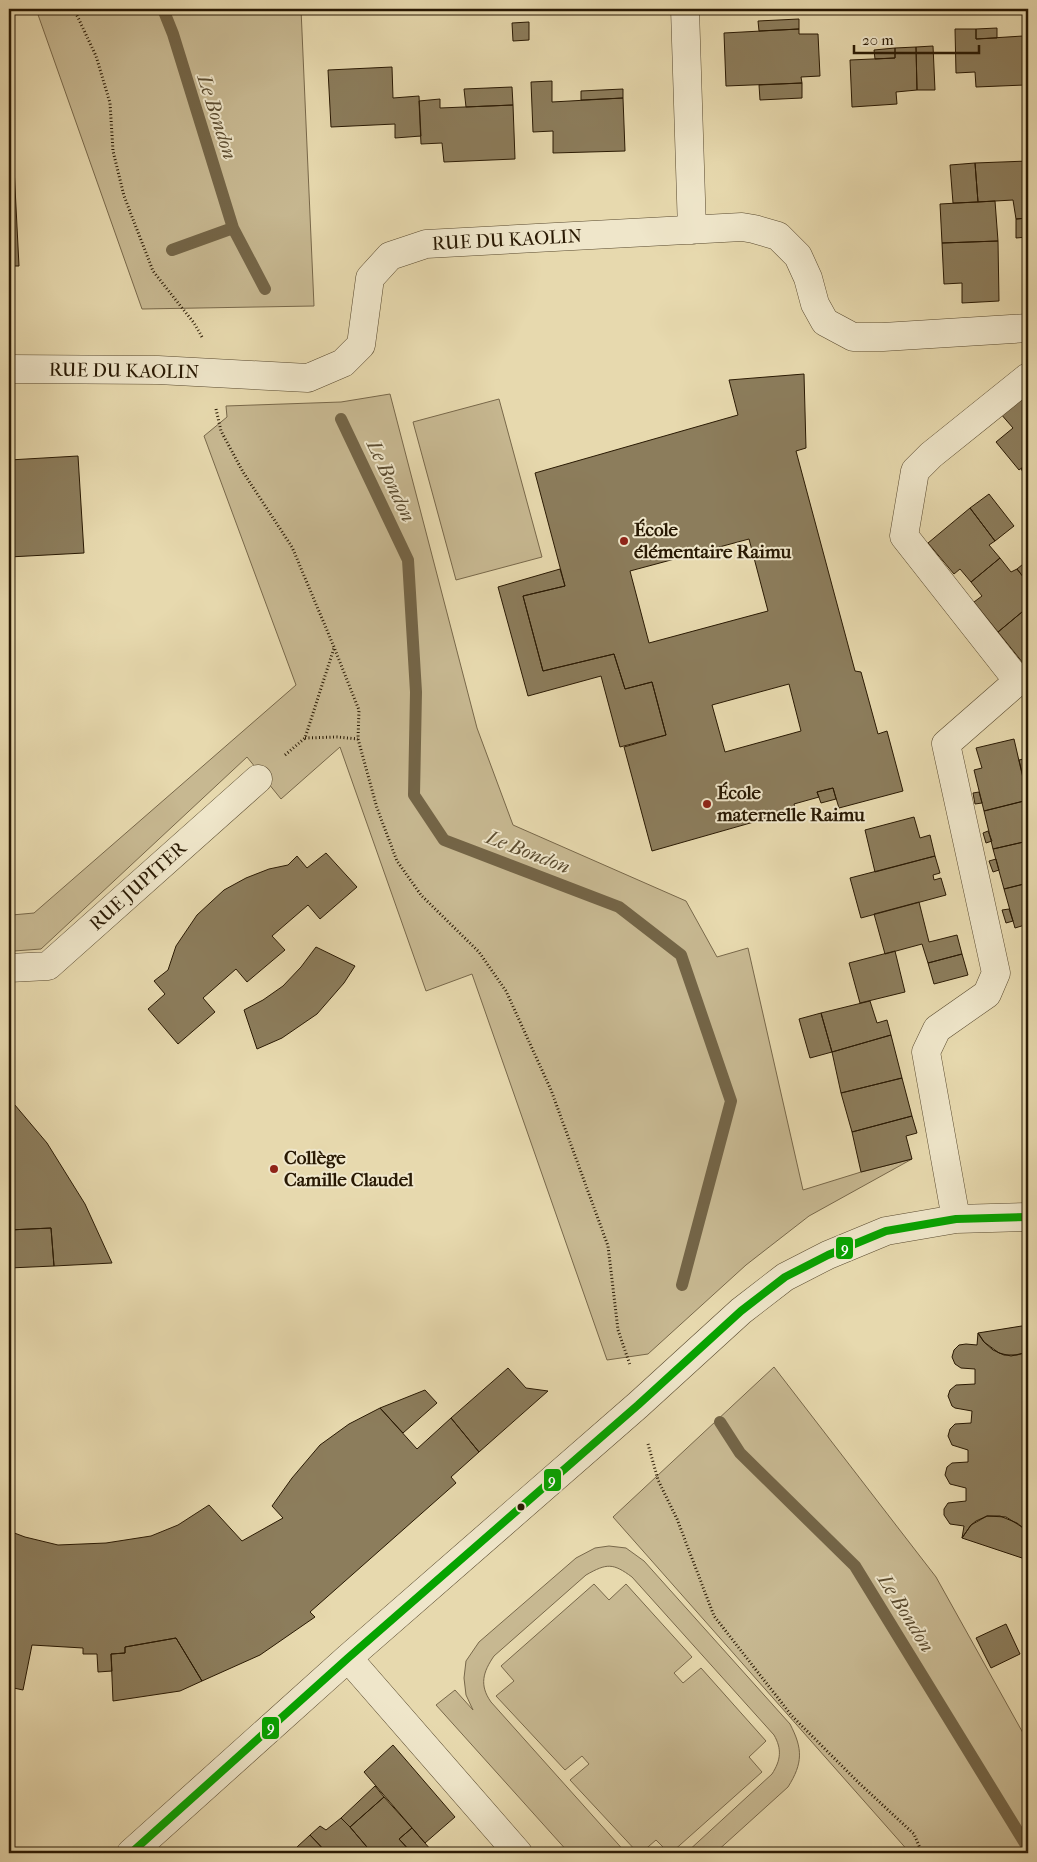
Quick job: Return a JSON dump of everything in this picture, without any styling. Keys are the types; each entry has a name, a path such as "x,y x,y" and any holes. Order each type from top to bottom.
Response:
{"street":[{"path":"685,9 692,230"},
{"name":"RUE DU KAOLIN","path":"9,369 208,372 308,378 343,363 361,345 370,278 390,256 426,244 742,227 778,236 798,256 808,278 815,304 825,322 852,337 883,337 1028,328"},
{"path":"956,1219 926,1052 937,1029 987,994 996,973 946,744 1018,681 904,536 915,472 930,455 1028,377"},
{"name":"RUE JUPITER","path":"9,968 48,966 258,779"},
{"path":"131,1853 348,1658 646,1397 741,1311 785,1276 828,1254 886,1231 956,1219 1028,1217"},
{"path":"348,1658 518,1853"}],"path":[{"path":"74,9 96,56 110,103 113,151 124,196 153,271 194,323 205,342 208,372 221,431 243,472 292,547 334,647 359,710 358,739 378,808 397,861 421,896 479,952 506,991 551,1090 608,1246 618,1330 630,1364 646,1397 658,1480 677,1519 714,1616 792,1716 860,1784 914,1834 922,1853"},
{"path":"258,779 305,738 334,647"},
{"path":"305,738 337,737 358,739"}],"shaded area":[{"path":"36,9 301,9 314,306 142,309"},
{"path":"390,394 477,728 513,825 686,901 717,957 748,948 803,1190 912,1159 809,1216 746,1265 648,1354 607,1360 472,974 426,991 340,747 281,799 247,757 41,949 14,951 12,915 34,913 296,685 204,436 227,417 226,406 341,402"},
{"path":"499,399 542,557 456,580 413,422"},
{"path":"774,1367 936,1577 1028,1742 1028,1853 910,1853 613,1517"},
{"path":"609,1546 626,1548 644,1561 790,1724 797,1741 799,1763 788,1787 715,1853 686,1853 772,1774 779,1759 778,1745 774,1735 632,1577 620,1569 610,1566 599,1568 586,1575 494,1656 485,1673 484,1684 487,1696 491,1702 626,1853 569,1853 436,1705 455,1690 473,1710 466,1695 464,1678 466,1661 479,1642 576,1558 595,1548"},
{"path":"594,1584 609,1600 626,1584 692,1657 674,1673 683,1683 701,1668 766,1741 749,1757 762,1772 671,1853 656,1840 641,1853 638,1853 570,1780 589,1764 582,1756 565,1770 496,1696 514,1681 501,1666"}],"building":[{"path":"799,19 799,29 759,31 758,21"},
{"path":"529,22 529,40 513,41 512,23"},
{"path":"997,28 997,38 976,39 976,29"},
{"path":"799,29 799,34 818,34 820,76 801,77 802,83 726,86 724,33"},
{"path":"955,29 976,29 976,39 1023,36 1025,85 976,87 975,72 956,73"},
{"path":"933,46 935,90 917,90 916,47"},
{"path":"916,47 917,90 896,92 897,104 852,107 850,60 895,58 895,48"},
{"path":"895,48 895,58 875,59 874,50"},
{"path":"392,67 393,98 419,96 421,136 395,138 395,124 331,127 328,70"},
{"path":"9,68 19,266 9,266"},
{"path":"552,81 552,102 623,98 625,151 553,153 553,131 533,132 531,82"},
{"path":"802,83 802,98 760,100 759,85"},
{"path":"512,87 513,105 466,107 464,89"},
{"path":"623,89 623,98 581,100 581,91"},
{"path":"440,99 440,108 513,105 515,159 444,162 442,143 421,144 419,101"},
{"path":"1028,161 1028,218 1016,219 1013,200 978,202 975,163"},
{"path":"975,163 978,202 953,203 950,165"},
{"path":"995,201 998,241 942,243 940,204"},
{"path":"1028,218 1028,237 1016,238 1016,219"},
{"path":"998,241 999,301 962,303 962,283 944,284 942,243"},
{"path":"804,374 806,448 796,451 855,671 861,672 878,734 887,731 903,791 839,808 833,788 817,792 819,797 794,804 796,810 652,851 624,747 666,735 652,682 625,689 614,654 543,671 523,596 565,586 535,473 738,415 729,380","holes":["749,539 768,611 649,643 630,571","789,684 801,731 725,752 712,705"]},
{"path":"1028,391 1028,463 1019,470 996,442 1013,428 1000,413"},
{"path":"78,456 84,553 9,557 9,460"},
{"path":"1028,463 1028,479 1021,469"},
{"path":"989,494 1014,526 995,541 970,508"},
{"path":"970,508 995,541 989,545 1000,558 971,582 960,569 954,574 928,543"},
{"path":"1000,558 1011,572 1017,569 1028,583 1028,607 998,632 974,602 982,596 971,582"},
{"path":"1028,560 1028,583 1017,569"},
{"path":"560,569 565,586 523,596 543,671 614,654 625,689 652,682 666,735 620,747 601,676 528,696 498,587"},
{"path":"1028,607 1028,659 1023,663 998,632"},
{"path":"1014,739 1028,800 984,811 974,770 982,768 976,748"},
{"path":"1028,758 1028,797 1019,760"},
{"path":"833,788 836,799 821,803 817,792"},
{"path":"979,792 982,803 975,804 973,793"},
{"path":"1028,800 1028,841 993,849 984,811"},
{"path":"914,817 920,838 930,835 935,856 875,872 865,830"},
{"path":"988,831 992,841 986,843 983,833"},
{"path":"1028,841 1028,883 1004,889 993,849"},
{"path":"326,853 357,887 320,919 308,905 272,936 285,950 247,982 236,969 203,998 215,1012 178,1044 148,1009 165,994 154,981 168,970 176,946 197,915 224,890 246,878 269,869 288,865 297,856 307,868"},
{"path":"935,856 940,873 933,875 934,880 941,878 946,895 861,918 850,878"},
{"path":"996,859 999,870 993,872 989,861"},
{"path":"1028,883 1028,924 1015,928 1004,889"},
{"path":"919,902 929,942 957,935 962,954 928,963 922,944 885,954 874,914"},
{"path":"1009,909 1013,921 1006,923 1002,910"},
{"path":"316,947 355,966 344,983 317,1014 282,1038 257,1049 244,1010 283,986"},
{"path":"895,951 905,992 860,1003 849,963"},
{"path":"962,954 968,975 934,984 928,963"},
{"path":"870,1001 877,1023 887,1020 891,1035 832,1052 821,1013"},
{"path":"821,1013 832,1052 810,1058 799,1019"},
{"path":"891,1035 902,1078 841,1093 832,1052"},
{"path":"902,1078 912,1116 852,1132 841,1093"},
{"path":"9,1098 47,1143 85,1204 112,1263 54,1266 51,1228 9,1230"},
{"path":"912,1116 917,1133 906,1136 912,1159 861,1172 852,1132"},
{"path":"51,1228 54,1266 9,1268 9,1230"},
{"path":"1028,1325 1028,1352 1017,1355 1004,1355 993,1350 978,1333"},
{"path":"978,1333 984,1342 999,1353 1011,1356 1028,1352 1028,1536 1017,1523 1000,1516 987,1516 971,1525 962,1538 964,1526 950,1524 944,1515 944,1509 948,1503 966,1501 966,1488 950,1484 945,1475 947,1467 952,1463 968,1462 968,1450 952,1445 948,1436 950,1429 955,1424 971,1423 972,1411 955,1408 952,1406 948,1396 950,1390 956,1385 975,1384 975,1369 961,1368 955,1364 952,1357 954,1350 959,1345 977,1345"},
{"path":"508,1368 526,1388 548,1391 479,1452 451,1418"},
{"path":"425,1390 437,1403 403,1433 380,1408"},
{"path":"380,1408 417,1449 451,1418 479,1452 451,1477 456,1483 310,1612 315,1617 260,1655 202,1681 176,1638 125,1647 125,1653 111,1654 112,1671 98,1672 97,1654 83,1654 83,1648 32,1645 23,1690 9,1687 9,1531 58,1545 106,1543 151,1536 178,1525 209,1505 242,1541 283,1518 272,1506 292,1478 320,1445 349,1424"},
{"path":"987,1516 1006,1517 1022,1527 1028,1536 1028,1560 962,1538 971,1525"},
{"path":"1006,1624 1020,1654 991,1668 976,1638"},
{"path":"176,1638 202,1681 180,1691 113,1701 111,1654 125,1653 125,1647"},
{"path":"393,1745 455,1817 425,1843 364,1772"},
{"path":"375,1786 384,1797 350,1827 341,1818"},
{"path":"384,1797 412,1828 399,1839 410,1851 408,1853 372,1853 350,1827"},
{"path":"341,1818 372,1853 327,1853 310,1835 320,1826 326,1830"},
{"path":"412,1828 431,1850 427,1853 408,1853 410,1851 399,1839"},
{"path":"310,1835 327,1853 301,1853 297,1847"}],"waterway":[{"name":"Le Bondon","path":"163,9 173,34 233,228 265,289"},
{"path":"172,250 233,228"},
{"name":"Le Bondon","path":"341,419 408,560 416,692 414,795 444,840 619,907 681,955 731,1101 682,1285"},
{"name":"Le Bondon","path":"720,1422 740,1453 855,1566 1028,1848"}],"transit line":[{"name":"9","path":"131,1853 348,1658 638,1405 741,1311 785,1277 828,1255 886,1231 956,1219 1028,1217"}],"place":[{"name":"École élémentaire Raimu","path":"624,541"},
{"name":"École maternelle Raimu","path":"707,804"},
{"name":"Collège Camille Claudel","path":"274,1169"}]}
